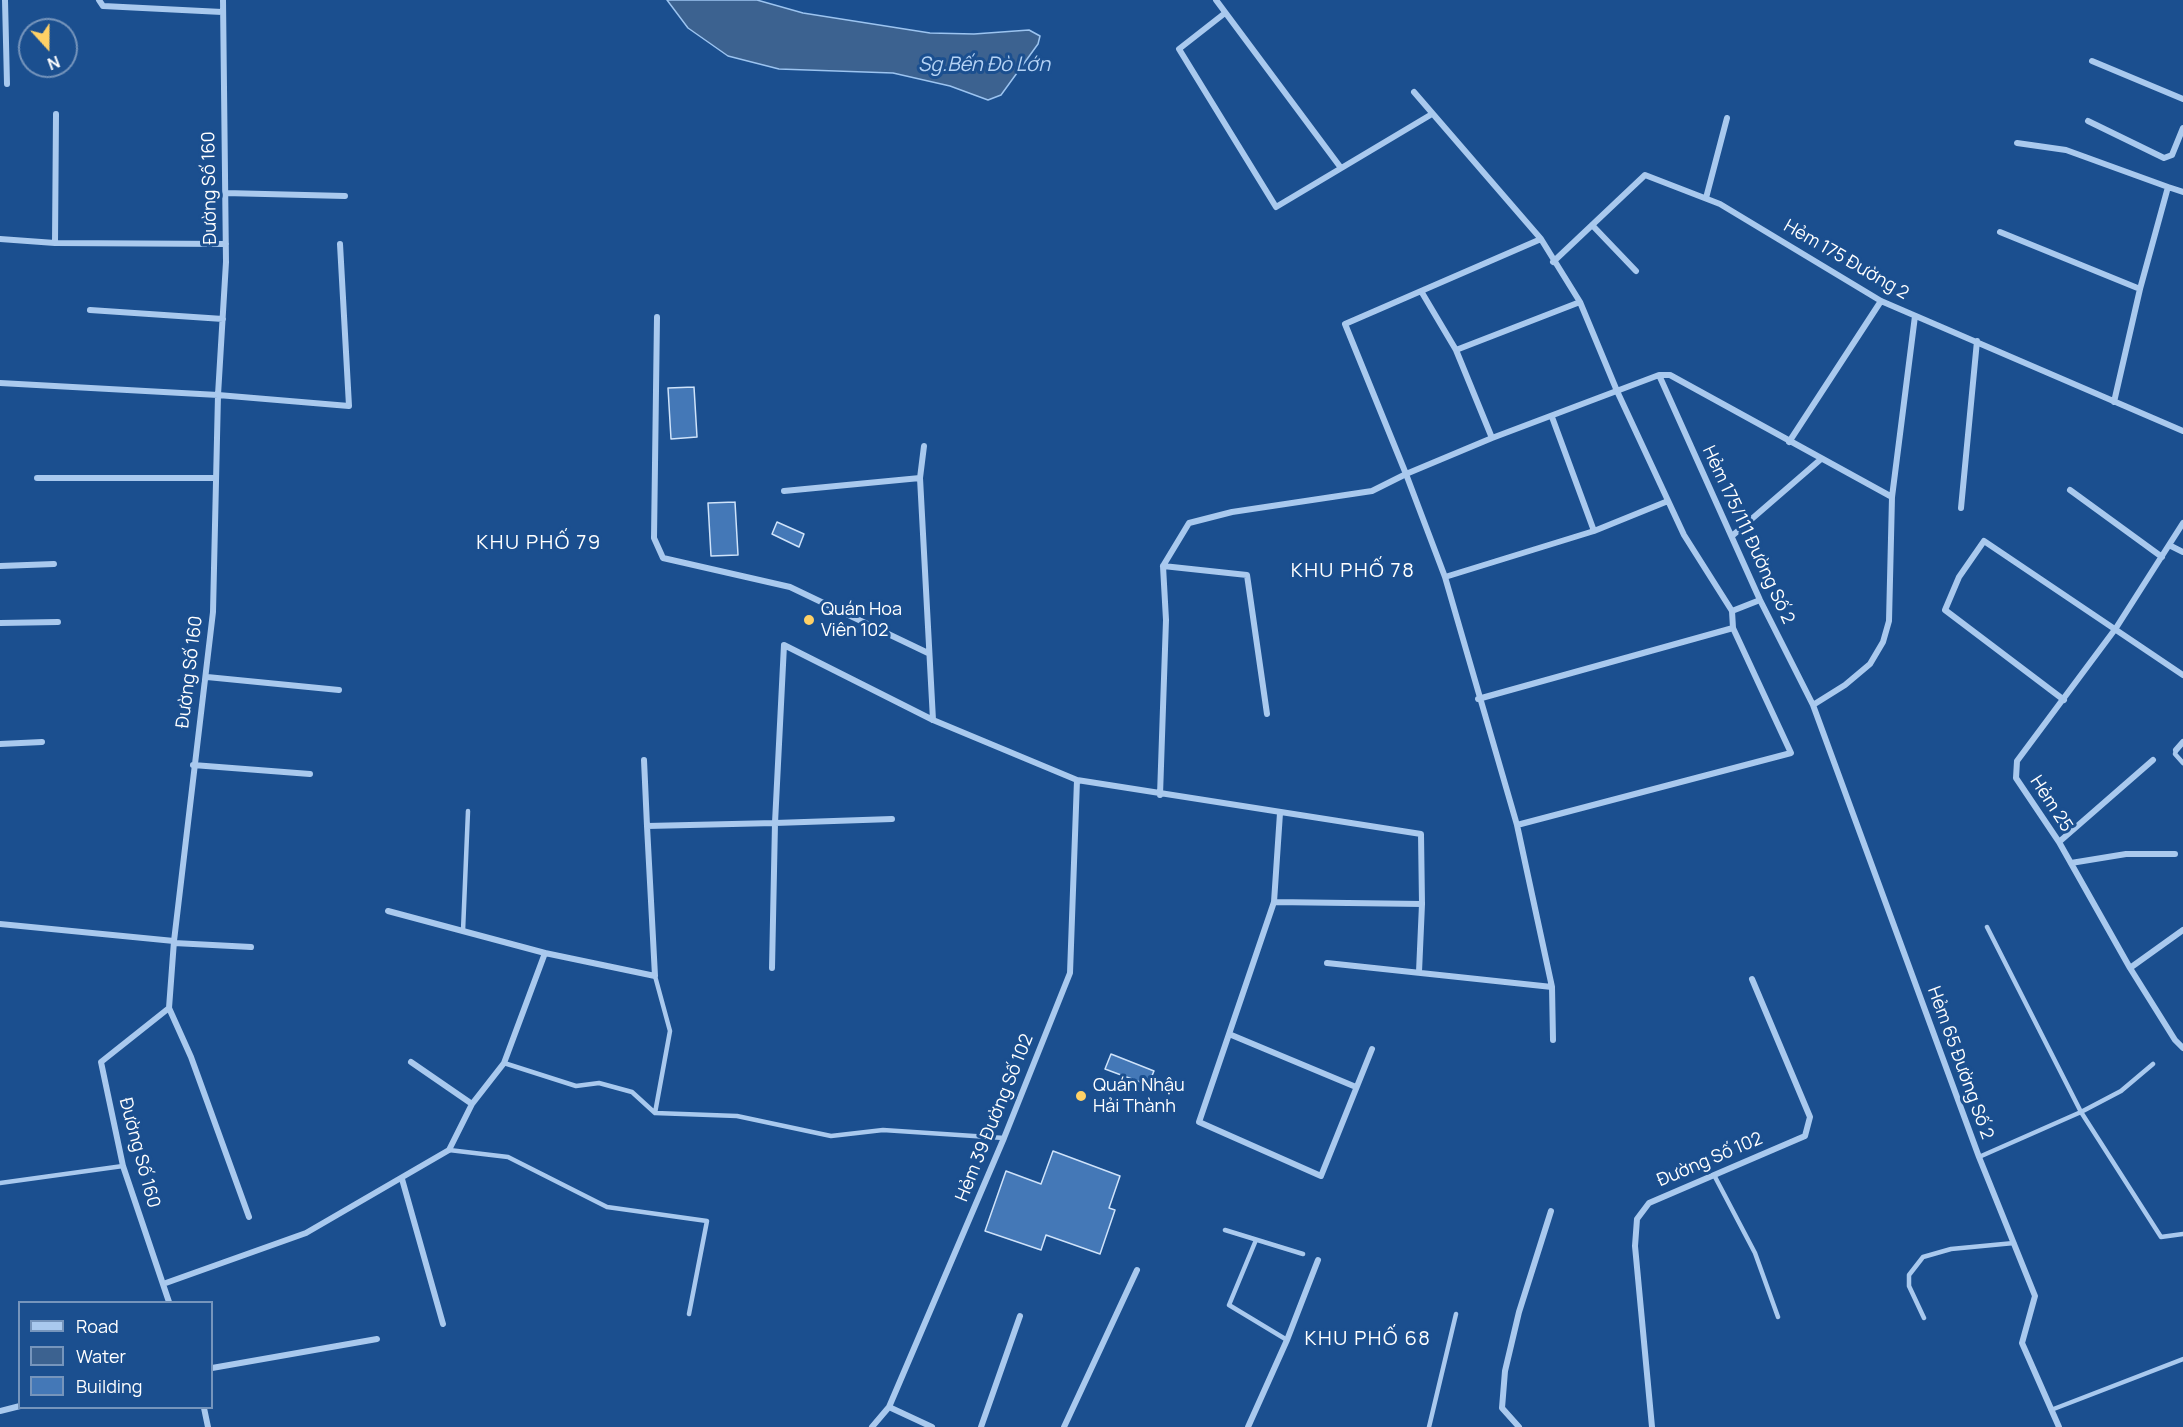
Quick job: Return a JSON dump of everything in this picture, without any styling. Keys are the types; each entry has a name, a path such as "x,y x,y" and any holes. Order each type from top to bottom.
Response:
{"street":[{"path":"5,0 7,84"},
{"path":"99,0 103,6 222,12"},
{"name":"Đường Số 160","path":"169,1301 123,1166 101,1062 169,1008 174,942 213,612 218,395 226,244 223,0"},
{"path":"1216,0 1341,168"},
{"path":"1225,13 1179,49 1276,207 1432,114"},
{"path":"2092,61 2183,99"},
{"path":"1414,92 1540,239 1580,302 1617,391 1684,535 1732,611 1733,628 1791,753 1517,825"},
{"path":"55,243 56,114"},
{"path":"1706,198 1727,118"},
{"path":"2088,121 2164,158 2172,155 2183,128"},
{"path":"2017,143 2066,150 2183,192"},
{"name":"Hẻm 175 Đường 2","path":"1553,262 1645,175 1720,204 1881,301 2183,431"},
{"path":"2114,402 2140,290 2168,187"},
{"path":"225,193 345,196"},
{"path":"1592,225 1636,271"},
{"path":"2000,232 2140,290"},
{"path":"0,239 55,243 226,244"},
{"path":"1540,239 1346,324 1444,577 1478,699 1517,825 1552,987 1553,1040"},
{"path":"0,383 218,395 349,406 340,244"},
{"path":"1421,291 1456,350 1492,438"},
{"path":"1789,442 1881,301"},
{"path":"1456,350 1580,302"},
{"path":"90,310 223,319"},
{"path":"1813,705 1845,685 1870,664 1883,642 1889,621 1892,497 1915,316"},
{"path":"657,317 654,538 663,558 790,587 928,653"},
{"path":"1961,508 1977,341"},
{"path":"1160,795 1166,620 1163,566 1189,523 1232,512 1372,491 1406,474 1492,438 1657,376 1671,375 1892,497"},
{"name":"Hẻm 175/111 Đường Số 2","path":"1657,376 1760,600 1813,705"},
{"path":"1552,417 1594,531"},
{"path":"924,446 920,478 933,720"},
{"path":"1732,536 1821,459"},
{"path":"37,478 216,478"},
{"path":"784,491 920,478"},
{"path":"2070,490 2162,557"},
{"path":"1444,577 1594,531 1668,501"},
{"name":"Hẻm 25","path":"2183,523 2116,628 2017,761 2016,778 2059,842 2130,968 2175,1040 2183,1048"},
{"path":"2064,700 1945,610 1959,577 1984,541 2183,675"},
{"path":"2169,545 2183,552"},
{"path":"0,566 54,564"},
{"path":"1163,566 1248,575 1268,714"},
{"path":"1732,611 1760,600"},
{"path":"0,623 58,622"},
{"path":"1478,699 1733,628"},
{"path":"772,968 775,823 784,645 933,720 1077,780 1160,795 1421,834 1422,904 1419,972"},
{"path":"207,677 339,690"},
{"name":"Hẻm 65 Đường Số 2","path":"1813,705 1978,1157 2035,1296 2022,1343 2059,1427"},
{"path":"0,744 42,742"},
{"path":"2176,750 2183,742"},
{"path":"388,911 545,953 655,976 644,760"},
{"path":"2059,842 2153,760"},
{"path":"194,765 310,774"},
{"name":"Hẻm 39 Đường Số 102","path":"872,1427 889,1407 1004,1138 1070,973 1077,780"},
{"path":"1280,813 1274,902 1199,1122 1321,1176 1372,1049"},
{"path":"647,826 892,819"},
{"path":"2071,863 2126,854 2175,854"},
{"path":"1274,902 1422,904"},
{"path":"0,924 174,942 251,947"},
{"path":"2130,968 2183,930"},
{"path":"163,1284 306,1233 449,1150 472,1104 504,1063 545,953"},
{"path":"1327,963 1552,987"},
{"name":"Đường Số 102","path":"1652,1427 1635,1246 1637,1219 1649,1203 1805,1136 1810,1117 1752,979"},
{"path":"169,1008 191,1057 249,1217"},
{"path":"1229,1034 1356,1087"},
{"path":"411,1062 472,1104"},
{"path":"402,1179 443,1324"},
{"path":"1519,1427 1502,1408 1505,1371 1519,1312 1551,1211"},
{"path":"1248,1427 1287,1340 1318,1260"},
{"path":"1064,1427 1137,1270"},
{"path":"981,1427 1020,1316"},
{"path":"213,1368 377,1339"},
{"path":"0,1411 18,1406"},
{"path":"889,1407 932,1427"},
{"path":"204,1409 208,1427"}],"lane":[{"path":"2176,750 2175,754 2183,763"},
{"path":"463,931 468,811"},
{"path":"1987,927 2081,1112 2161,1237 2183,1234"},
{"path":"655,976 670,1031 655,1113"},
{"path":"504,1063 576,1086 598,1083 632,1092 655,1113 737,1116 831,1136 883,1130 1004,1138"},
{"path":"1978,1157 2081,1112 2121,1091 2153,1064"},
{"path":"449,1150 508,1157 607,1207 707,1221 689,1314"},
{"path":"0,1183 123,1166"},
{"path":"1714,1175 1755,1253 1778,1317"},
{"path":"1225,1230 1303,1254"},
{"path":"1256,1240 1229,1305 1287,1340"},
{"path":"1924,1318 1908,1286 1909,1275 1923,1257 1943,1250 2014,1243"},
{"path":"1429,1427 1456,1314"},
{"path":"2051,1410 2183,1359"}],"water":[{"name":"Sg.Bến Đò Lớn","path":"667,0 757,0 803,13 930,33 974,34 1029,30 1040,36 1038,44 1001,95 988,100 950,86 893,73 779,69 728,56 688,28"}],"building":[{"path":"694,387 697,437 671,439 668,388"},
{"path":"735,502 738,555 711,556 708,503"},
{"path":"777,522 804,534 799,547 772,534"},
{"path":"1111,1054 1154,1071 1148,1085 1105,1069"},
{"path":"1053,1151 1120,1176 1109,1208 1115,1210 1100,1254 1046,1235 1041,1250 985,1231 1006,1171 1041,1184"}],"place":[{"name":"Quán Hoa Viên 102","path":"809,620"},
{"name":"Quán Nhậu Hải Thành","path":"1081,1096"}],"district":[{"name":"KHU PHỐ 79","path":"539,543"},
{"name":"KHU PHỐ 78","path":"1353,571"},
{"name":"KHU PHỐ 68","path":"1368,1339"}]}
